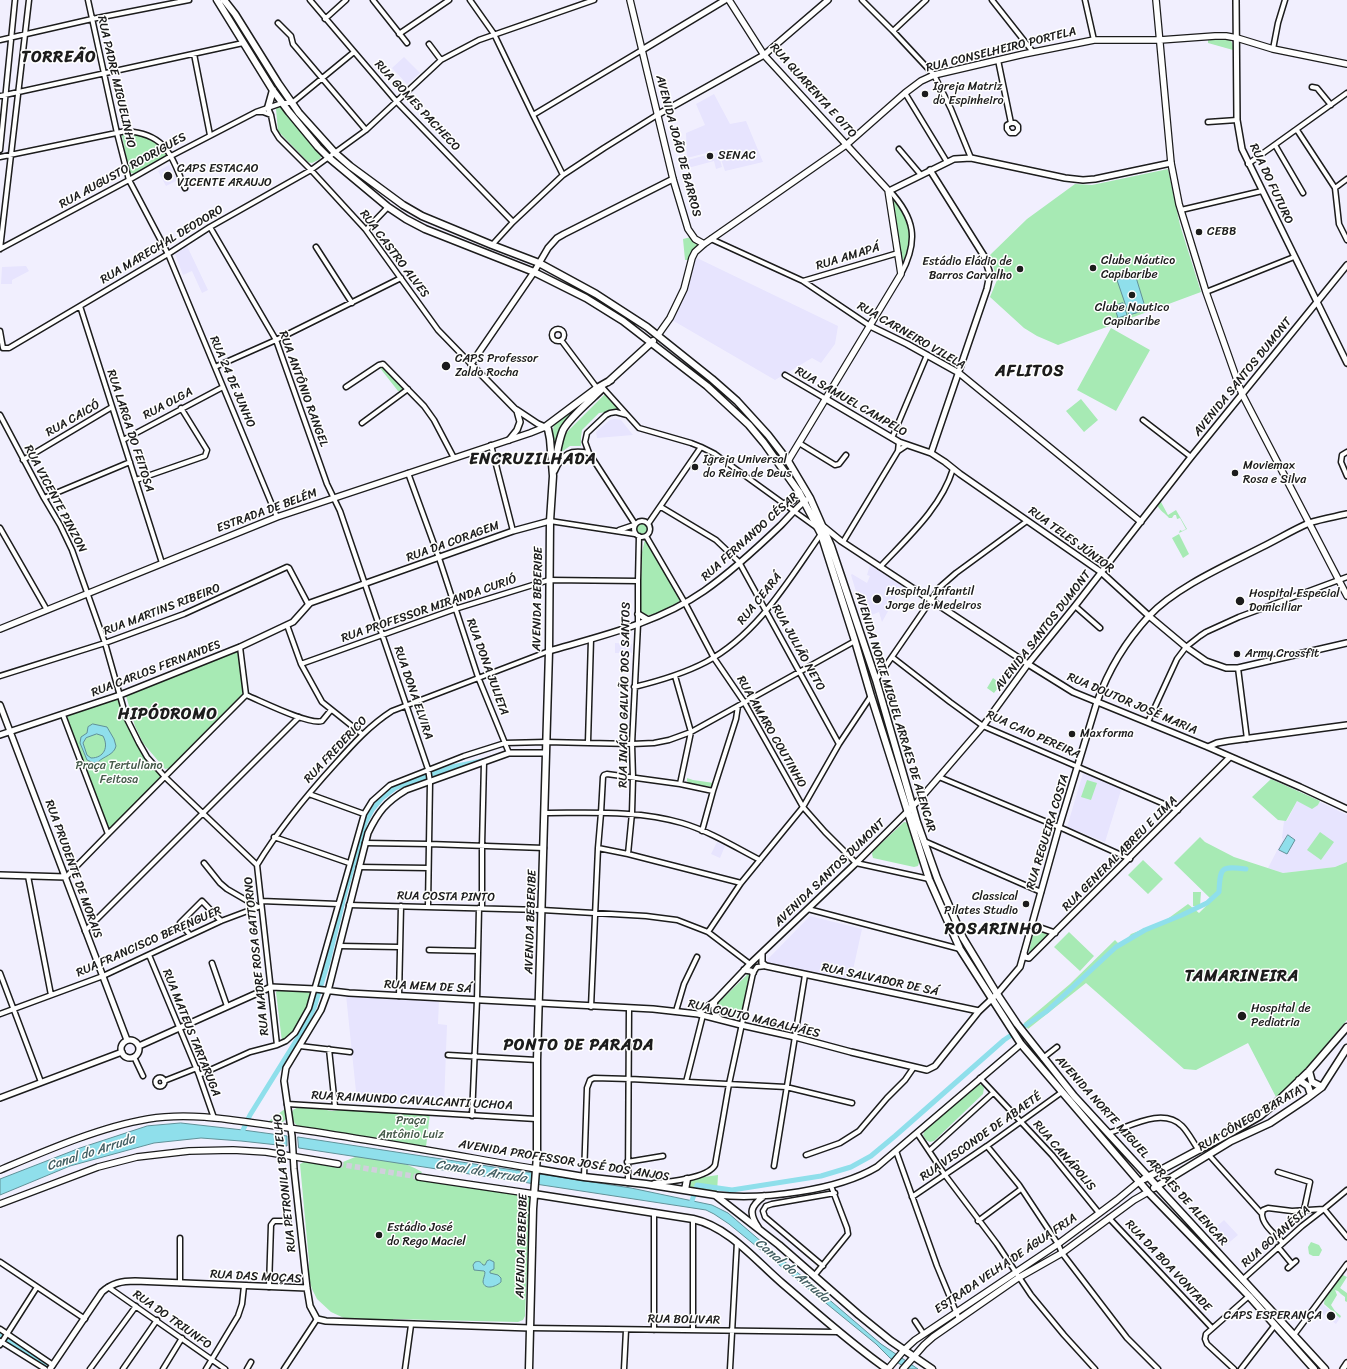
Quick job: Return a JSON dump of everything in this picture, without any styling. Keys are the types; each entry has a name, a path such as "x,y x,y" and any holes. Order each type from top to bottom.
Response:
{"main road":[{"name":"AVENIDA NORTE MIGUEL ARRAES DE ALENCAR","path":"217,0 273,90 318,148 328,157 406,219 425,229 534,272 586,298 623,321 707,386 749,425 782,466 799,492 807,499"},
{"name":"AVENIDA NORTE MIGUEL ARRAES DE ALENCAR","path":"224,0 292,103 335,153 350,166 403,205 422,216 539,263 596,294 658,335 737,401 768,435 788,461 831,546 876,680 929,879 960,949 1019,1042 1148,1192 1249,1296 1314,1369"},
{"name":"AVENIDA JOÃO DE BARROS","path":"630,0 674,179 688,229 695,239 704,244"},
{"name":"RUA QUARENTA E OITO","path":"729,0 764,55 889,191"},
{"path":"1156,0 1171,163 1181,210 1206,292 1242,394 1347,596"},
{"name":"RUA CONSELHEIRO PORTELA","path":"704,244 710,238 846,145 905,92 921,81 934,75 1033,52 1094,40 1160,40 1215,36 1237,38 1273,49 1347,64"},
{"path":"268,108 273,90"},
{"path":"889,191 901,274"},
{"path":"545,427 611,380 658,335 670,318 684,289 692,258 704,244"},
{"name":"RUA QUARENTA E OITO","path":"788,461 901,274"},
{"name":"AVENIDA BEBERIBE","path":"552,476 560,440 564,430 572,418 600,388"},
{"name":"ESTRADA DE BELÉM","path":"0,628 277,517 545,427"},
{"name":"AVENIDA BEBERIBE","path":"529,1369 534,1191 536,1171 537,1060 545,813 552,476 550,439 548,429 545,427"},
{"path":"784,504 794,500 799,492"},
{"name":"AVENIDA NORTE MIGUEL ARRAES DE ALENCAR","path":"821,527 821,534 856,640 871,696 910,810 963,938 1017,1024 1074,1096 1109,1133 1156,1187 1325,1369"},
{"name":"RUA CÔNEGO BARATA","path":"1140,1181 1260,1116 1309,1072 1347,1027"},
{"name":"RUA CÔNEGO BARATA","path":"1148,1192 1231,1141 1270,1122 1312,1095 1322,1087 1347,1048"},
{"path":"1309,1072 1312,1082 1322,1087"},
{"path":"1299,1080 1308,1086 1312,1095"},
{"name":"AVENIDA PROFESSOR JOSÉ DOS ANJOS","path":"0,1170 92,1135 123,1125 149,1119 170,1117 214,1118 363,1139 536,1171 646,1184 715,1195"},
{"path":"0,1204 98,1167 137,1157 189,1151 233,1150 293,1153 338,1164"},
{"path":"419,1177 534,1191 704,1221 737,1242 838,1332 887,1369"},
{"path":"686,1179 686,1190"},
{"name":"ESTRADA VELHA DE ÁGUA FRIA","path":"887,1369 902,1352 923,1333 1058,1244 1140,1181"},
{"name":"ESTRADA VELHA DE ÁGUA FRIA","path":"902,1369 933,1337 993,1297 1018,1278 1062,1253 1134,1200 1148,1192"},
{"path":"715,1195 758,1228 902,1352 911,1359 932,1369"}],"street":[{"path":"0,150 15,0"},
{"path":"0,249 28,0"},
{"name":"RUA PADRE MIGUELINHO","path":"88,0 117,133 129,180 168,254"},
{"path":"0,40 92,19 189,0"},
{"name":"RUA GOMES PACHECO","path":"310,0 396,102 513,222"},
{"path":"326,18 346,0"},
{"path":"373,0 407,43"},
{"path":"399,34 449,0"},
{"path":"470,0 494,34 563,175"},
{"name":"RUA MARECHAL DEODORO","path":"3,348 9,348 168,254 210,227 311,170 366,130 441,60 479,40 494,34 594,0"},
{"path":"533,116 724,0"},
{"path":"492,245 513,222 563,175 658,115 764,55 828,0"},
{"path":"862,0 934,75 951,109 971,158"},
{"path":"893,31 926,0"},
{"path":"993,0 1033,52"},
{"path":"1084,0 1094,40"},
{"name":"RUA DO FUTURO","path":"1236,0 1237,120 1240,143 1248,164 1347,363"},
{"path":"1273,49 1278,23 1285,0"},
{"path":"278,23 291,36 293,44 366,130"},
{"path":"0,96 243,43"},
{"path":"429,44 441,60"},
{"path":"292,103 354,52"},
{"path":"194,54 210,135"},
{"path":"998,60 1010,123"},
{"path":"1312,87 1317,88 1331,105"},
{"path":"905,92 947,162"},
{"path":"1248,164 1298,130 1347,93"},
{"name":"RUA AUGUSTO RODRIGUES","path":"0,249 210,135 256,112 282,102 292,103"},
{"name":"RUA CASTRO ALVES","path":"268,108 274,130 279,138 311,170 366,230 438,330 515,408 538,424 545,427"},
{"path":"256,112 263,112 271,115"},
{"path":"1208,122 1237,120"},
{"path":"1298,130 1335,188 1339,224 1347,240"},
{"path":"0,158 126,131 146,134 162,144 171,156 185,188"},
{"path":"1274,146 1303,193"},
{"path":"900,148 921,175"},
{"path":"889,191 954,159 971,158 1065,178 1083,180 1095,179 1171,163"},
{"path":"930,170 988,263 989,279 981,308 931,453"},
{"path":"1335,188 1347,178"},
{"path":"471,364 534,272 548,248 557,238 615,211 674,179"},
{"name":"RUA QUARENTA E OITO","path":"889,191 903,208 910,221 912,229 912,247 906,265 901,274"},
{"path":"1181,210 1262,191"},
{"path":"366,230 388,206"},
{"name":"RUA ANTÔNIO RANGEL","path":"210,227 276,340 327,484 334,499"},
{"name":"RUA CARNEIRO VILELA","path":"710,238 804,281 870,326 959,373 1141,522"},
{"path":"316,247 352,303"},
{"name":"RUA AMAPÁ","path":"804,281 898,252"},
{"name":"RUA 24 DE JUNHO","path":"168,254 277,517"},
{"path":"1206,292 1294,257"},
{"name":"AVENIDA SANTOS DUMONT","path":"701,1014 750,964 910,810 983,726 1028,664 1191,457 1347,265"},
{"path":"215,367 276,340 401,278"},
{"name":"RUA LARGA DO FEITOSA","path":"80,306 162,563"},
{"path":"0,331 3,348 0,352"},
{"path":"561,340 600,388 627,415"},
{"path":"892,438 927,355"},
{"path":"346,387 379,365 384,364 424,406 434,420 454,458"},
{"name":"RUA SAMUEL CAMPELO","path":"785,375 899,442 931,453"},
{"name":"RUA OLGA","path":"123,440 223,387"},
{"path":"362,423 408,389"},
{"name":"RUA CAICÓ","path":"23,460 112,408"},
{"path":"136,480 205,456 207,450 181,408"},
{"path":"509,440 520,422 519,414 515,408"},
{"path":"627,415 616,412 606,415 587,433 585,442 589,454 635,525 634,529 637,535"},
{"name":"RUA VICENTE PINZON","path":"0,415 72,550 105,643 126,717 147,757 203,814 257,864"},
{"name":"RUA DOUTOR JOSÉ MARIA","path":"627,415 637,426 646,431 671,437 701,447 715,454 794,511 821,527 931,601 1073,692 1208,747 1347,809"},
{"path":"1143,420 1191,457"},
{"path":"898,452 899,442"},
{"path":"799,443 835,465 839,464 846,455"},
{"path":"491,445 513,532"},
{"path":"831,546 842,542 898,452 907,445"},
{"path":"550,521 617,530 646,536 649,532 648,524 701,447"},
{"path":"552,476 560,460 566,454 578,452 589,454"},
{"path":"1347,452 1342,455 1341,462 1347,476"},
{"name":"RUA TELES JÚNIOR","path":"931,453 1101,572 1149,616 1186,647 1206,661 1226,668 1238,668"},
{"path":"44,498 130,462"},
{"path":"880,567 932,509 950,479 953,469"},
{"name":"RUA DONA JULIETA","path":"408,473 439,558 478,677 508,752"},
{"path":"950,479 960,474"},
{"name":"RUA DONA ELVIRA","path":"334,499 340,511 428,771 430,780 428,906"},
{"name":"RUA FERNANDO CÉSAR","path":"549,652 638,624 685,603 702,592 740,562 807,499"},
{"name":"RUA JULIÃO NETO","path":"661,507 716,540 740,562 839,744"},
{"name":"RUA REGUEIRA COSTA","path":"997,994 1020,967 1078,766 1098,702 1115,662 1149,616 1173,595 1221,568 1309,523 1347,514"},
{"name":"RUA DA CORAGEM","path":"308,604 513,532 550,521"},
{"path":"617,530 635,525 641,521 648,524"},
{"path":"876,680 940,587 956,573 1027,521"},
{"path":"0,528 47,610"},
{"name":"RUA CEARÁ","path":"634,687 675,676 692,669 714,658 748,632 766,611 821,534"},
{"name":"RUA INÁCIO GALVÃO DOS SANTOS","path":"628,854 632,813 632,744 638,624 637,535"},
{"name":"RUA AMARO COUTINHO","path":"646,536 685,603 714,658 744,702 803,807 825,832 856,863"},
{"name":"RUA MARTINS RIBEIRO","path":"0,676 105,643 184,614 287,567 289,568 308,604"},
{"path":"1148,722 1177,659 1186,647 1206,632 1239,616 1347,577"},
{"name":"RUA PROFESSOR MIRANDA CURIÓ","path":"301,664 455,608 549,580 638,581"},
{"name":"RUA CARLOS FERNANDES","path":"0,736 120,695 240,647 287,625 295,619 308,604"},
{"path":"1075,606 1100,628"},
{"path":"638,614 648,620"},
{"path":"287,625 301,664 322,702 362,734"},
{"path":"588,742 591,639"},
{"path":"199,1075 250,1052 277,1045 290,1038 295,1033 309,1008 316,989 338,904 364,814 372,801 390,785 464,756 505,744 588,742 632,744 669,740 691,732 856,640"},
{"path":"1247,739 1238,668 1347,643"},
{"path":"240,647 246,695"},
{"name":"RUA FREDERICO","path":"257,864 274,837 309,794 362,734 384,716 406,705 478,677 549,652"},
{"name":"RUA CAIO PEREIRA","path":"892,657 983,726 1178,810"},
{"path":"675,676 691,732 680,784"},
{"path":"246,695 299,717 320,722 331,710"},
{"path":"0,875 66,877 246,695"},
{"path":"708,932 741,883 803,807 839,744 871,696"},
{"name":"RUA PRUDENTE DE MORAIS","path":"0,705 127,1040"},
{"path":"702,831 736,719 738,706"},
{"path":"62,715 108,834"},
{"path":"85,931 299,717"},
{"path":"1208,747 1216,743 1347,725"},
{"path":"1216,743 1214,747 1216,751"},
{"path":"350,1052 300,1046 321,1010 340,946 365,843 373,822 392,799 406,790 430,780 484,762 508,752 546,753"},
{"name":"RUA GENERAL ABREU E LIMA","path":"1024,953 1025,957 1029,958 1130,859 1230,757"},
{"path":"472,1116 484,762"},
{"path":"591,1007 602,777 605,774 680,784 713,791"},
{"path":"939,777 1060,827 1130,859"},
{"path":"309,794 364,814"},
{"path":"545,813 632,813 664,818 684,823 760,860"},
{"path":"274,837 350,863"},
{"path":"923,840 1041,892"},
{"path":"365,843 544,848"},
{"path":"598,848 628,854 741,883"},
{"path":"928,855 933,849 939,848"},
{"path":"204,863 224,886 260,906"},
{"path":"856,863 929,879"},
{"name":"RUA MADRE ROSA GATTORNO","path":"257,864 261,901 260,906 277,1045"},
{"path":"359,867 428,868"},
{"path":"28,876 51,995"},
{"path":"190,935 180,923 202,901 222,921"},
{"path":"261,901 338,904"},
{"name":"RUA COSTA PINTO","path":"349,905 542,910"},
{"name":"RUA FRANCISCO BERENGUER","path":"0,1014 103,976 190,935 260,906"},
{"path":"399,996 401,906"},
{"path":"808,909 960,949"},
{"path":"542,910 646,916 677,920 708,932 750,964"},
{"path":"1032,925 1055,933"},
{"path":"340,946 399,947"},
{"path":"428,950 478,951"},
{"path":"762,954 762,963 766,966"},
{"name":"RUA MATEUS TARTARUGA","path":"149,955 197,1068 214,1118"},
{"path":"676,1011 684,984 697,957"},
{"path":"212,963 226,1006"},
{"path":"646,1184 686,1179 711,1170 715,1165 729,1084 753,973 757,967 766,966"},
{"name":"RUA SALVADOR DE SÁ","path":"766,966 979,1011"},
{"path":"744,970 751,971 753,973"},
{"path":"0,973 41,1082"},
{"path":"774,1166 805,975"},
{"path":"139,1046 271,987"},
{"name":"RUA MEM DE SÁ","path":"271,987 399,996 539,1003"},
{"path":"979,1011 997,994"},
{"path":"715,1001 713,1010 717,1017 721,1020"},
{"name":"RUA COUTO MAGALHÃES","path":"539,1003 676,1011 701,1014 741,1025 795,1036 914,1068 927,1070 935,1066 979,1011"},
{"path":"628,1183 627,1162 630,1079 629,1008"},
{"path":"686,1082 701,1014"},
{"path":"127,1040 133,1040 139,1046 139,1052 134,1057 127,1057 122,1052 122,1046 127,1040"},
{"path":"715,1195 735,1197 764,1196 799,1192 832,1186 867,1173 877,1167 917,1133 1019,1042"},
{"name":"RUA PETRONILA BOTELHO","path":"300,1046 286,1068 284,1081 292,1140 307,1288"},
{"path":"1043,1058 1057,1047"},
{"path":"329,1049 335,1106"},
{"path":"0,1098 122,1052"},
{"path":"448,1055 537,1060"},
{"path":"134,1057 142,1076"},
{"path":"164,1081 197,1068"},
{"path":"806,1155 840,1143 859,1131 914,1068"},
{"path":"584,1177 587,1088 590,1080 594,1078 786,1087 852,1103"},
{"name":"RUA CANÁPOLIS","path":"980,1078 1052,1155 1100,1213"},
{"name":"RUA VISCONDE DE ABAETÉ","path":"912,1197 987,1146 1062,1092"},
{"path":"929,1150 993,1093"},
{"name":"RUA RAIMUNDO CAVALCANTI UCHOA","path":"287,1104 536,1119"},
{"path":"1109,1133 1161,1116 1168,1117 1183,1126 1198,1149"},
{"path":"917,1133 945,1175 1016,1272 1018,1278 1049,1317 1095,1369"},
{"path":"987,1146 1021,1189 1058,1244 1062,1253 1127,1338 1158,1369"},
{"path":"896,1151 956,1312 962,1318"},
{"path":"1209,1155 1262,1214 1262,1218 1266,1225 1283,1243"},
{"path":"627,1162 664,1156"},
{"path":"1278,1172 1310,1182 1304,1210"},
{"path":"814,1276 848,1234 832,1186"},
{"path":"978,1220 1021,1189"},
{"name":"RUA GOIANÉSIA","path":"1242,1280 1278,1247 1347,1190"},
{"path":"823,1266 765,1217 763,1211 766,1206 772,1204 835,1193"},
{"path":"758,1228 752,1216 752,1210 757,1202 764,1196"},
{"path":"1262,1214 1264,1210 1268,1208 1292,1211 1324,1209 1347,1237"},
{"path":"654,1213 654,1330"},
{"name":"RUA DA BOA VONTADE","path":"1109,1218 1212,1328"},
{"path":"692,1330 693,1219"},
{"path":"269,1287 271,1226 274,1221 288,1221"},
{"path":"180,1238 180,1283"},
{"path":"730,1369 737,1242"},
{"path":"1278,1247 1292,1264"},
{"path":"1288,1268 1296,1261"},
{"path":"0,1262 85,1319"},
{"path":"1294,1335 1347,1264"},
{"name":"RUA DAS MOÇAS","path":"108,1287 124,1281 307,1288 310,1306 317,1319"},
{"path":"206,1369 241,1310 244,1286"},
{"path":"37,1287 1,1342 45,1369"},
{"path":"0,1329 52,1367 102,1292 108,1287"},
{"name":"RUA DO TRIUNFO","path":"108,1287 225,1369"},
{"path":"1234,1369 1207,1344 1205,1339 1206,1334 1249,1296"},
{"path":"90,1369 136,1306"},
{"path":"284,1369 317,1319 326,1321 411,1325 530,1328"},
{"path":"123,1369 157,1320"},
{"path":"915,1321 923,1333"},
{"path":"405,1369 411,1325"},
{"path":"1241,1369 1275,1325"},
{"name":"RUA BOLIVAR","path":"530,1328 838,1332"},
{"path":"624,1369 626,1330"},
{"path":"163,1369 182,1338"},
{"path":"247,1369 251,1362"},
{"path":"1342,1369 1347,1363"}],"shaded area":[{"path":"404,57 420,73 407,84 392,68"},
{"path":"714,94 730,124 746,121 763,162 725,171 718,150 687,158 686,133 705,125 696,104"},
{"name":"SENAC","path":"718,152 722,167 716,169 714,161 686,168 684,161"},
{"name":"CAPS ESTACAO VICENTE ARAUJO","path":"169,165 178,180 166,186 158,171"},
{"path":"187,246 208,290 202,293 192,271 183,275 175,254"},
{"path":"695,257 838,326 835,344 821,363 812,358 775,380 672,320 680,306 689,284"},
{"path":"26,266 29,271 12,280 12,284 1,284 2,267"},
{"path":"610,420 621,420 633,435 597,438 596,432"},
{"name":"Hospital Infantil Jorge de Medeiros","path":"870,565 902,586 882,622 879,612 864,618 851,575 852,574 867,583 870,576 867,575"},
{"path":"615,643 632,644 632,653 615,653"},
{"path":"1083,773 1122,787 1105,842 1067,827"},
{"path":"1297,801 1318,805 1320,802 1347,815 1347,862 1335,867 1283,873 1268,868 1283,839 1284,821 1287,821"},
{"path":"717,842 725,846 720,858 711,854"},
{"path":"810,916 862,929 851,979 773,965 766,961"},
{"path":"346,995 439,1000 438,1024 447,1025 444,1105 357,1101"},
{"path":"1224,1220 1238,1235 1225,1246 1212,1231"},
{"name":"CAPS ESPERANÇA","path":"1322,1304 1340,1318 1336,1324 1318,1310"}],"green space":[{"path":"1225,38 1232,42 1233,50 1208,43 1208,39"},
{"path":"282,106 322,154 320,159 312,163 308,162 278,131 276,109"},
{"path":"127,133 139,134 151,138 161,146 167,156 135,174 131,173 129,171 122,136"},
{"name":"Clube Náutico Capibaribe","path":"1168,169 1180,225 1201,292 1058,345 1037,336 1024,328 990,297 997,280 990,255 1027,219 1075,184 1092,185"},
{"path":"891,197 903,210 910,226 910,244 904,260 901,256"},
{"path":"691,237 704,244 689,260 685,260 683,239"},
{"path":"1111,328 1150,350 1116,411 1077,390"},
{"path":"382,365 402,386 403,390 398,391 380,368"},
{"path":"601,388 569,418 554,450 552,437 554,423"},
{"path":"606,393 621,410 612,410 599,413 582,430 581,446 570,446 560,453 563,437"},
{"path":"1081,399 1098,420 1084,432 1066,411"},
{"path":"1161,502 1168,515 1176,510 1187,529 1179,533 1180,530 1182,531 1186,529 1180,518 1177,519 1176,515 1174,515 1172,518 1169,518 1157,505"},
{"path":"642,521 648,523 650,529 648,535 642,537 636,535 634,529 636,523"},
{"path":"1179,534 1189,554 1183,558 1172,538"},
{"path":"645,539 680,600 666,610 648,615 644,614 640,610 642,552"},
{"name":"Praça Tertuliano Feitosa","path":"235,651 238,652 240,656 243,693 241,697 171,768 165,769 143,743 135,726 126,696 127,694"},
{"path":"993,678 1001,684 994,693 987,688"},
{"name":"Praça Tertuliano Feitosa","path":"117,698 119,699 133,733 161,775 158,781 113,826 109,827 106,823 67,719 68,715"},
{"path":"687,778 714,783 713,787 689,784"},
{"path":"1271,779 1320,801 1318,805 1312,809 1297,801 1286,821 1278,820 1252,797"},
{"path":"1087,780 1097,783 1091,800 1081,797"},
{"path":"904,822 909,823 920,859 918,866 914,867 873,858 873,851"},
{"path":"1320,832 1334,842 1321,860 1307,850"},
{"path":"1200,837 1205,842 1234,857 1283,873 1335,867 1347,862 1347,1020 1310,1064 1277,1099 1248,1043 1196,1070 1184,1069 1086,983 1028,1029 1024,1023 1070,984 1115,940 1121,946 1131,934 1166,920 1188,904 1199,913 1212,900 1174,863"},
{"path":"1143,860 1163,879 1148,894 1128,875"},
{"path":"1193,892 1201,892 1200,906 1193,906"},
{"path":"1037,928 1049,932 1050,934 1028,956 1034,930"},
{"path":"1069,932 1094,956 1080,971 1054,947"},
{"path":"749,973 751,973 742,1017 732,1017 721,1013 716,1008 717,1004"},
{"path":"278,990 309,991 312,993 307,1009 296,1028 290,1036 282,1042 276,992"},
{"path":"977,1084 982,1085 984,1088 983,1094 934,1141 930,1142 926,1140 923,1135 925,1130"},
{"name":"Praça Antônio Luiz","path":"298,1107 332,1111 345,1109 430,1113 426,1147 298,1126 293,1121 292,1115 293,1110"},
{"path":"286,1108 287,1118 281,1124 269,1121"},
{"path":"360,1155 392,1160 415,1168 422,1172 418,1179 530,1197 525,1316 523,1320 518,1322 393,1319 393,1321 369,1321 344,1318 331,1312 317,1299 309,1279 309,1261 300,1164 306,1161 338,1164"},
{"path":"718,1175 717,1192 687,1186 690,1179"},
{"path":"1311,1242 1319,1245 1322,1250 1319,1256 1309,1254 1308,1247"},
{"path":"1341,1274 1347,1277 1340,1288 1347,1293 1347,1302 1345,1301 1345,1297 1335,1290 1337,1295 1331,1305 1341,1316 1340,1318 1324,1304 1325,1297"}],"water":[{"name":"Clube Nautico Capibaribe","path":"1135,274 1146,310 1129,315 1117,280"},
{"path":"1123,303 1127,315 1118,318 1114,306"},
{"path":"93,724 107,727 116,746 111,753 94,763 87,760 80,743 81,737 87,733 88,727","holes":["97,734 103,736 105,740 104,751 99,756 91,758 87,755 83,743 86,738"]},
{"path":"1288,835 1295,840 1287,854 1279,850"},
{"name":"Canal do Arruda","path":"181,1123 287,1136 287,1146 201,1138 154,1143 70,1166 0,1195 0,1179 80,1148 147,1126"},
{"name":"Canal do Arruda","path":"298,1137 631,1188 712,1205 728,1213 881,1344 918,1369 908,1369 890,1358 876,1344 729,1224 706,1210 299,1148"},
{"path":"490,1260 494,1262 494,1269 490,1271 490,1273 498,1275 501,1278 501,1282 497,1285 489,1287 484,1285 483,1282 485,1272 474,1270 473,1265 478,1261 485,1265 487,1261"}],"waterway":[{"path":"243,1130 250,1115 304,1028 314,1008 328,962 345,893 365,823 372,810 382,798 395,788 452,767 482,761"},
{"path":"691,1204 697,1185 732,1190 821,1176 851,1167 871,1156 1004,1040 1047,1011 1116,947 1145,930 1207,903 1219,892 1221,873 1227,868 1246,869"},
{"path":"0,1335 51,1369"}],"tunnel":[{"path":"338,1164 419,1177"}],"place":[{"name":"Igreja Matriz do Espinheiro","path":"925,94"},
{"name":"SENAC","path":"710,156"},
{"name":"CAPS ESTACAO VICENTE ARAUJO","path":"168,176"},
{"name":"CEBB","path":"1199,232"},
{"name":"Clube Náutico Capibaribe","path":"1093,268"},
{"name":"Estádio Eládio de Barros Carvalho","path":"1020,269"},
{"name":"Clube Nautico Capibaribe","path":"1132,295"},
{"name":"CAPS Professor Zaldo Rocha","path":"446,366"},
{"name":"Igreja Universal do Reino de Deus","path":"695,467"},
{"name":"Moviemax Rosa e Silva","path":"1235,473"},
{"name":"Hospital Infantil Jorge de Medeiros","path":"877,599"},
{"name":"Hospital Especial Domiciliar","path":"1240,601"},
{"name":"Army Crossfit","path":"1237,654"},
{"name":"Maxforma","path":"1072,734"},
{"name":"Classical Pilates Studio","path":"1026,904"},
{"name":"Hospital de Pediatria","path":"1242,1016"},
{"name":"Estádio José do Rego Maciel","path":"379,1235"},
{"name":"CAPS ESPERANÇA","path":"1331,1316"}],"district":[{"name":"TORREÃO","path":"59,58"},
{"name":"AFLITOS","path":"1030,372"},
{"name":"ENCRUZILHADA","path":"533,460"},
{"name":"HIPÓDROMO","path":"168,715"},
{"name":"ROSARINHO","path":"994,930"},
{"name":"TAMARINEIRA","path":"1242,977"},
{"name":"PONTO DE PARADA","path":"579,1046"}]}
